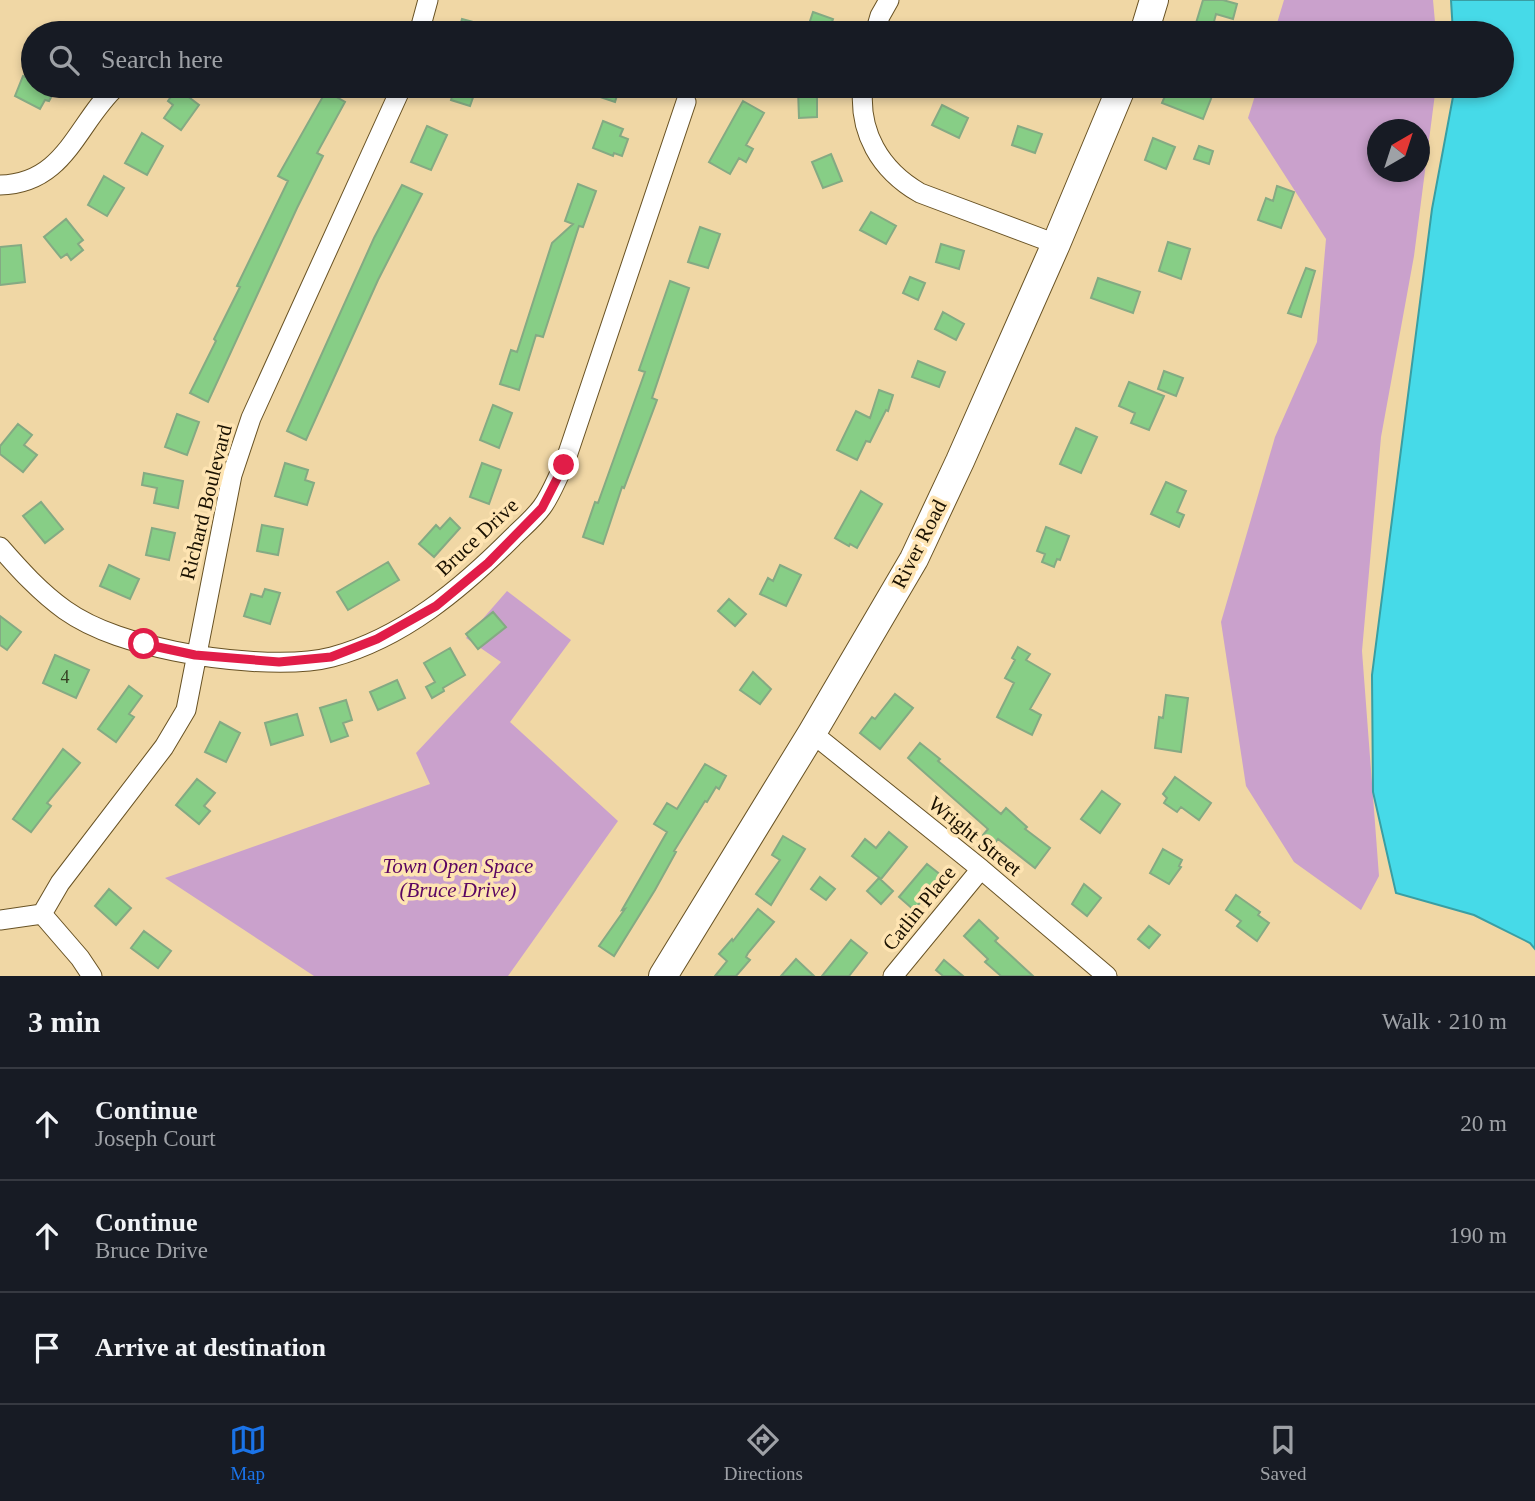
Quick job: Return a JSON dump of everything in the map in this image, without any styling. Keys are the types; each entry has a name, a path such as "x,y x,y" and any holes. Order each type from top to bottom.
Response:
{"main road":[{"path":"1148,21 1154,0"},
{"name":"River Road","path":"663,976 812,733 914,559 966,449 1117,98"}],"street":[{"path":"422,21 428,0"},
{"path":"879,21 889,0"},
{"path":"0,184 11,184 47,170 77,140 104,98"},
{"name":"Richard Boulevard","path":"42,914 60,883 164,747 186,710 232,475 251,418 397,98"},
{"path":"863,98 863,122 874,150 904,184 920,193 1056,244"},
{"name":"Bruce Drive","path":"0,547 32,582 66,611 100,629 144,644 195,655 279,662 331,657 377,639 436,606 488,563 542,508 564,465 686,102"},
{"name":"Wright Street","path":"812,733 981,869 1107,976"},
{"name":"Catlin Place","path":"893,976 981,869"},
{"path":"0,920 42,914 92,976"}],"green space":[{"path":"1284,0 1433,0 1435,21 1278,21"},
{"path":"1254,98 1434,98 1430,132 1430,119 1367,119 1367,182 1424,182 1414,256 1381,437 1362,651 1379,876 1361,910 1294,862 1246,786 1221,622 1275,437 1317,342 1326,239 1248,118"},
{"name":"Town Open Space (Bruce Drive)","path":"507,591 571,640 510,722 618,821 508,976 314,976 165,878 430,784 416,753 501,662 466,638"}],"water":[{"path":"1451,0 1535,0 1535,949 1530,943 1474,915 1396,893 1373,792 1372,675 1432,209 1453,98 1514,98 1514,21 1452,21"}],"building":[{"path":"1203,0 1223,0 1237,4 1233,19 1216,14 1214,21 1197,21"},
{"path":"813,12 833,19 832,21 810,21"},
{"path":"21,81 21,98 51,98 49,101 45,100 40,109 15,96"},
{"path":"170,98 190,98 199,105 181,130 164,118 173,105 168,101"},
{"path":"322,98 338,98 345,102 317,153 323,156 208,402 190,393 240,287 237,286 288,181 278,176"},
{"path":"452,98 473,98 470,106"},
{"path":"798,98 817,98 817,117 799,118"},
{"path":"1164,98 1211,98 1203,119 1162,103"},
{"path":"743,101 764,113 746,145 753,149 746,162 739,158 730,174 709,162"},
{"path":"942,105 968,118 959,138 932,125"},
{"path":"603,121 623,129 620,136 628,139 622,156 614,153 613,156 593,148"},
{"path":"427,126 447,135 431,170 411,162"},
{"path":"1018,126 1042,134 1035,153 1012,145"},
{"path":"142,133 163,146 147,175 125,163"},
{"path":"1153,138 1175,147 1166,169 1145,160"},
{"path":"1199,146 1213,151 1209,164 1194,159"},
{"path":"831,154 842,181 823,188 812,162"},
{"path":"104,176 124,188 107,216 88,205"},
{"path":"578,184 596,191 583,227 579,226 543,337 536,335 519,390 500,384 511,350 517,352 552,243 573,224 565,221"},
{"path":"402,185 422,194 378,280 306,440 287,431 374,238"},
{"path":"1277,186 1294,192 1281,228 1258,220 1266,198 1273,201"},
{"path":"871,212 896,226 886,244 860,230"},
{"path":"66,219 83,240 78,244 83,250 71,260 67,254 61,258 44,237"},
{"path":"700,227 720,234 708,268 688,262"},
{"path":"1168,242 1190,249 1181,279 1159,271"},
{"path":"941,244 964,251 959,269 936,262"},
{"path":"21,245 25,282 0,285 0,247"},
{"path":"1306,268 1315,271 1301,317 1288,313"},
{"path":"910,277 925,283 918,300 903,293"},
{"path":"1098,278 1140,292 1133,313 1091,298"},
{"path":"670,281 689,288 652,398 657,400 624,488 622,487 603,544 583,537 645,372 639,370"},
{"path":"943,312 964,324 956,340 935,329"},
{"path":"918,361 945,372 939,387 912,377"},
{"path":"1164,371 1183,378 1176,396 1158,389"},
{"path":"1129,382 1164,396 1149,430 1131,423 1135,413 1119,406"},
{"path":"879,390 893,395 888,411 886,410 870,442 866,441 857,460 837,450 856,411 870,418"},
{"path":"493,405 512,413 499,448 480,440"},
{"path":"177,414 199,422 187,455 165,447"},
{"path":"18,424 32,435 24,445 37,455 23,472 0,454 0,446"},
{"path":"1076,428 1097,437 1081,473 1060,464"},
{"path":"285,463 308,470 305,480 314,483 307,505 275,496"},
{"path":"482,463 501,470 489,504 470,497"},
{"path":"144,473 183,481 178,508 154,503 157,488 142,485"},
{"path":"1166,482 1186,491 1177,512 1184,515 1179,527 1151,514"},
{"path":"861,491 882,504 857,548 835,538"},
{"path":"41,502 63,529 45,543 23,516"},
{"path":"450,518 460,528 434,557 419,544 436,525 440,529"},
{"path":"262,525 283,529 278,555 257,551"},
{"path":"1046,527 1069,536 1060,560 1057,559 1054,567 1042,562 1045,554 1037,551"},
{"path":"152,528 175,533 169,560 146,555"},
{"path":"388,562 399,580 348,610 337,592"},
{"path":"109,565 139,579 130,599 100,586"},
{"path":"780,565 801,575 786,606 760,594 768,578 773,581"},
{"path":"265,589 280,593 270,624 244,616 251,594 262,597"},
{"path":"729,599 746,614 735,626 718,611"},
{"path":"493,612 506,627 478,649 466,634"},
{"path":"0,616 21,632 7,650 0,645"},
{"path":"1018,647 1030,654 1026,660 1050,674 1030,709 1041,715 1032,735 997,717 1014,683 1005,678 1015,660 1012,658"},
{"path":"450,648 465,675 432,698 426,687 435,682 424,663"},
{"path":"55,655 89,670 76,698 43,683"},
{"path":"753,672 771,689 760,704 740,690"},
{"path":"397,680 405,698 378,710 370,692"},
{"path":"129,686 142,696 129,714 134,717 116,742 98,729"},
{"path":"895,694 913,708 880,749 860,733"},
{"path":"1166,695 1188,698 1181,752 1155,748 1159,717 1163,718"},
{"path":"346,700 352,720 343,723 348,736 331,742 320,708"},
{"path":"297,714 303,735 271,745 265,723"},
{"path":"220,722 240,733 226,762 205,752"},
{"path":"920,743 1001,814 1006,808 1027,827 1025,829 1050,848 1035,868 998,839 994,844 983,835 988,829 908,758"},
{"path":"63,749 80,763 47,803 51,806 31,832 13,819"},
{"path":"705,764 726,776 719,789 716,787 707,802 705,801 614,956 599,946 625,909 622,910 667,832 654,824 667,803 677,809"},
{"path":"1175,777 1211,803 1199,820 1181,807 1177,812 1164,803 1167,798 1163,794"},
{"path":"197,779 215,793 204,806 210,811 199,824 176,805"},
{"path":"1102,791 1120,804 1100,833 1081,819"},
{"path":"889,832 907,847 881,879 852,856 865,839 876,848"},
{"path":"783,836 805,849 771,905 756,894 780,860 772,855"},
{"path":"1163,849 1182,860 1179,866 1181,867 1169,884 1150,873"},
{"path":"927,864 942,876 914,910 899,897"},
{"path":"820,877 835,889 826,900 811,889"},
{"path":"879,878 893,891 881,904 867,891"},
{"path":"1084,884 1101,898 1087,916 1072,904"},
{"path":"109,889 131,908 116,925 95,906"},
{"path":"1236,895 1260,912 1258,915 1269,923 1257,941 1237,926 1241,921 1226,910"},
{"path":"758,909 774,922 748,953 746,957 750,960 736,976 715,976 727,961 719,954"},
{"path":"979,920 998,938 995,941 1033,976 1001,976 985,962 988,959 964,936"},
{"path":"1149,926 1160,935 1149,948 1138,939"},
{"path":"144,931 171,951 158,968 131,948"},
{"path":"851,940 867,953 849,976 822,976"},
{"path":"796,959 814,976 781,976"},
{"path":"944,960 963,976 943,976 936,970"}],"route":[{"path":"144,644 195,655 279,662 331,657 377,639 436,606 488,563 542,508 564,465"}]}
